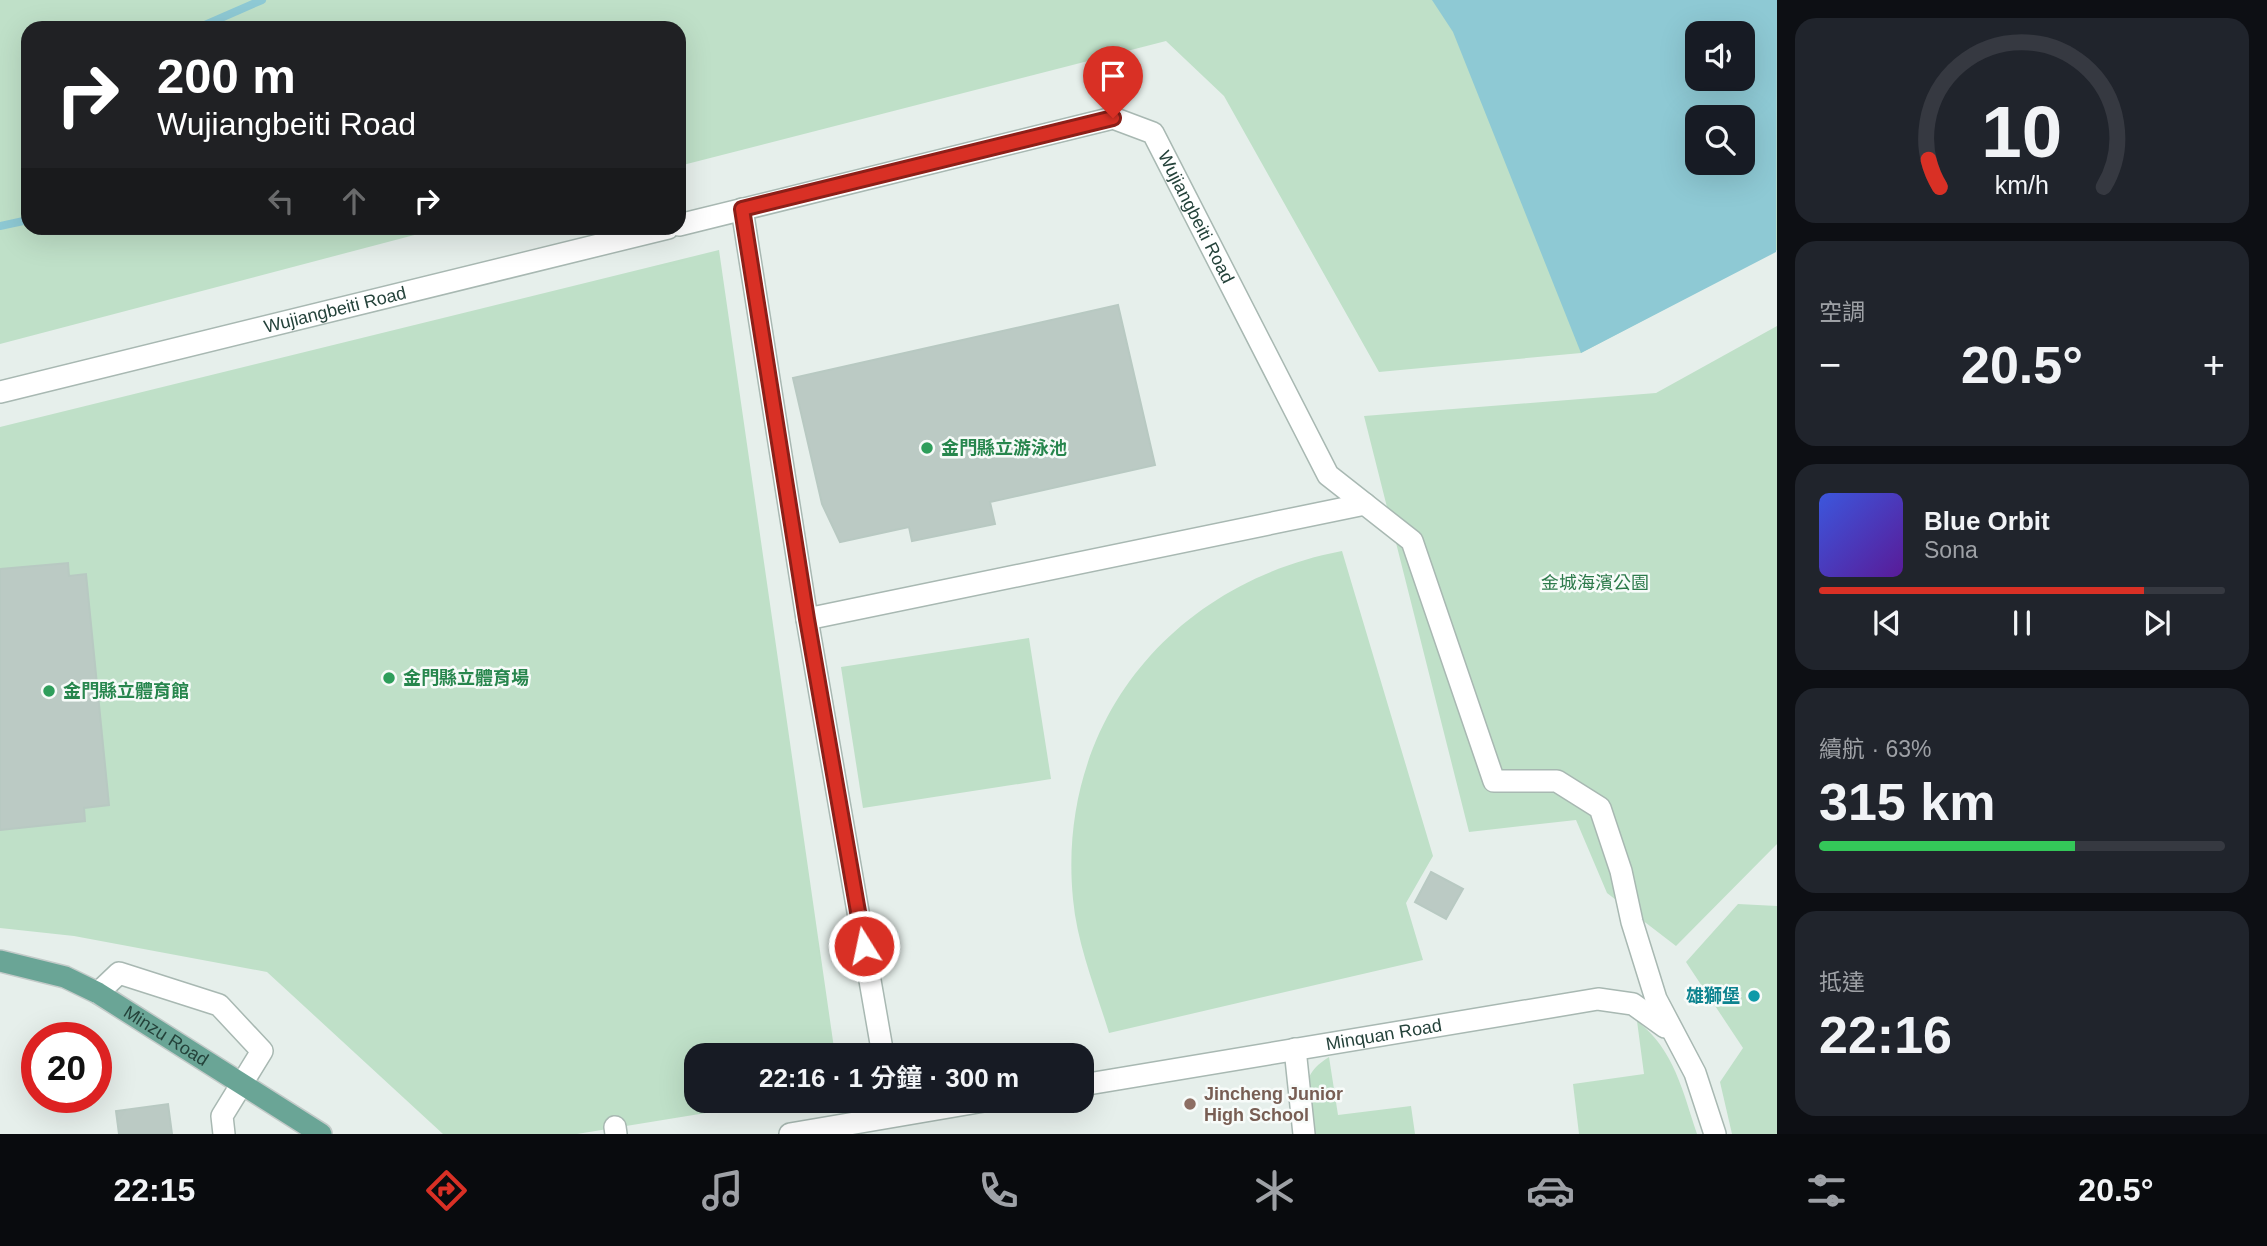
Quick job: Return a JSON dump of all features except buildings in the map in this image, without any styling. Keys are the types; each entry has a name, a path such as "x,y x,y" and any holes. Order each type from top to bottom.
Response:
{"main road":[{"name":"Minzu Road","path":"0,961 65,977 98,993 321,1134"}],"street":[{"name":"Wujiangbeiti Road","path":"686,223 1113,118 1153,133 1328,475 1365,504"},
{"path":"742,209 807,619 881,1043"},
{"name":"Wujiangbeiti Road","path":"0,392 639,235"},
{"path":"807,619 1365,504 1412,541 1494,780 1557,781 1600,808 1621,871 1656,999 1695,1073 1715,1134"},
{"path":"98,993 119,972 219,1006 262,1051 222,1116 224,1134"},
{"name":"Minquan Road","path":"1094,1083 1598,999 1633,1004 1649,1012 1676,1038"},
{"path":"1295,1049 1304,1134"},
{"path":"790,1134 872,1113"}],"green space":[{"path":"0,0 1777,0 1777,250 1581,353 1379,372 1224,96 1166,41 686,164 686,21 21,21 21,235 414,235 0,344"},
{"name":"金門縣立體育場","path":"719,250 833,1043 684,1043 684,1113 706,1113 577,1134 443,1134 267,972 74,936 0,928 0,427"},
{"name":"金城海濱公園","path":"1777,326 1777,844 1676,946 1607,893 1576,820 1469,832 1364,416 1656,393"},
{"path":"1342,551 1433,856 1406,903 1423,960 1109,1033 1083,950 1073,899 1073,835 1084,775 1106,720 1137,671 1178,629 1226,594 1281,568"},
{"path":"1029,638 1051,779 863,808 841,667"},
{"path":"1738,904 1777,906 1777,1134 1732,1134 1720,1082 1743,1048 1686,962"},
{"path":"1637,1021 1650,1032 1669,1058 1682,1087 1697,1134 1579,1134 1573,1084 1644,1074"},
{"path":"1329,1057 1338,1115 1411,1106 1415,1134 1313,1134 1307,1099 1308,1081 1318,1065"}],"water":[{"path":"1432,0 1777,0 1776,252 1581,353 1453,32"}],"waterway":[{"path":"214,21 262,0"},
{"path":"0,226 21,222"}],"place":[{"name":"金門縣立游泳池","path":"927,448"},
{"name":"金門縣立體育場","path":"389,678"},
{"name":"金門縣立體育館","path":"49,691"},
{"name":"雄獅堡","path":"1754,996"},
{"name":"Jincheng Junior High School","path":"1190,1104"}],"route":[{"path":"864,946 807,619 742,209 1113,118"}]}
